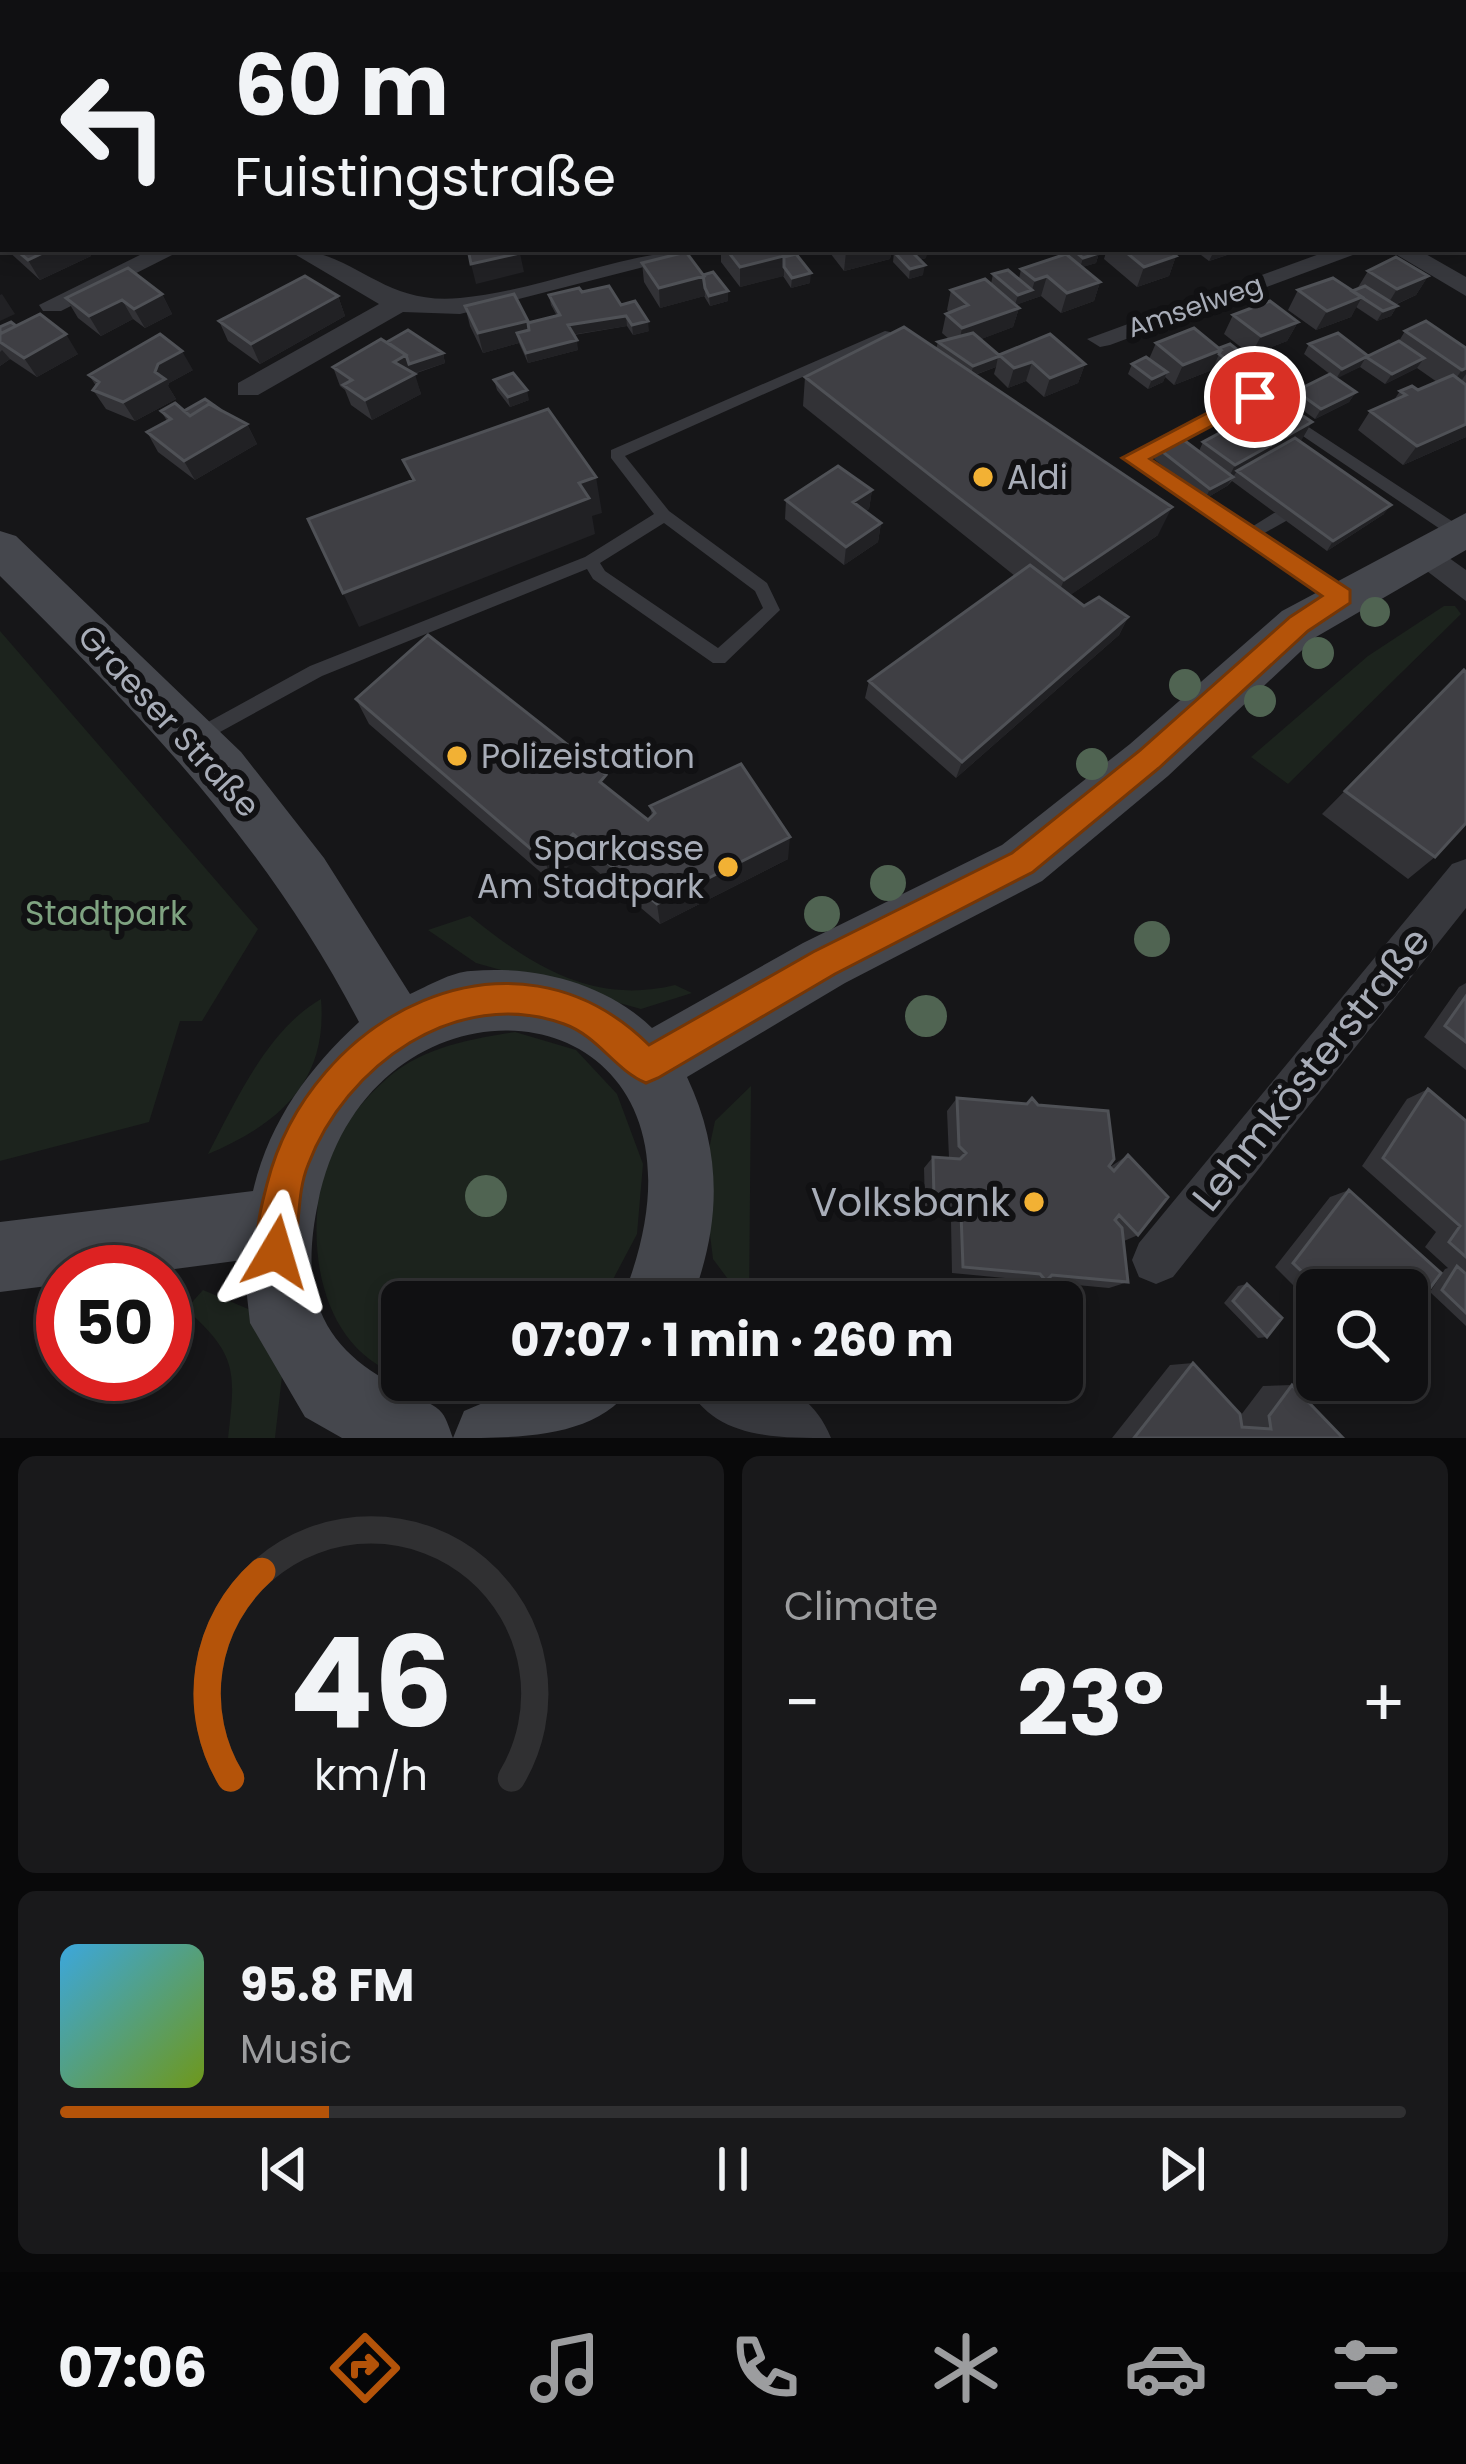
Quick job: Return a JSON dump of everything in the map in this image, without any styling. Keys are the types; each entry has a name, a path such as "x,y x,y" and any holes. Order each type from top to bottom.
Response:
{"main road":[{"path":"646,1066 824,963 1022,863 1149,760 1299,624 1448,537"},
{"name":"Graeser Straße","path":"0,548 194,737 268,825 359,960 397,1030"},
{"path":"380,1433 322,1387 291,1338 276,1282 276,1222 290,1163 317,1110 353,1065 397,1030 441,1010 487,999 532,999 575,1011 614,1034 646,1066 669,1108 682,1158 683,1213 665,1281"},
{"path":"0,1257 276,1222"},
{"path":"491,1438 549,1417 571,1401"}],"street":[{"path":"52,304 165,252"},
{"path":"303,252 398,304 460,306 689,252"},
{"name":"Amselweg","path":"1100,339 1348,252"},
{"path":"1404,252 1466,288"},
{"path":"248,389 398,304"},
{"path":"1448,537 1466,590"},
{"name":"Lehmkösterstraße","path":"1156,1260 1466,878"},
{"path":"746,1401 798,1438"}],"lane":[{"path":"591,561 599,575 719,658 772,610 761,587 664,515 616,454 884,335"},
{"path":"1341,596 1133,458 1255,397 1360,468 1448,537"},
{"path":"1338,482 1360,468"},
{"path":"194,737 316,670 591,561 664,515"},
{"path":"1248,536 1280,517"}],"green space":[{"path":"1444,606 1455,606 1461,614 1288,784 1251,757 1368,656"},
{"name":"Stadtpark","path":"0,631 258,929 202,1021 180,1021 149,1122 0,1161"},
{"path":"470,916 517,951 566,977 618,990 675,985 692,993 641,1009 476,963 428,930"},
{"path":"321,999 316,1054 294,1096 257,1129 208,1154 269,1048"},
{"path":"515,1032 576,1050 617,1094 643,1164 637,1234 612,1281 381,1281 381,1366 352,1343 324,1290 316,1228 325,1167 355,1112 395,1072 444,1048"},
{"path":"751,1086 749,1281 729,1281 713,1259 703,1177 715,1121"},
{"path":"203,1290 253,1311 282,1376 275,1438 228,1438 229,1365 215,1339 192,1315 192,1302"}],"building":[{"path":"19,252 45,252 28,260"},
{"path":"469,252 520,253 471,264"},
{"path":"686,252 704,276 659,288 642,263"},
{"path":"728,252 781,252 784,256 740,267"},
{"path":"894,252 912,252 925,265 910,269"},
{"path":"1126,252 1176,256 1144,267"},
{"path":"796,254 811,273 792,278 784,257"},
{"path":"1066,254 1100,282 1067,293 1047,276 1035,280 1021,269"},
{"path":"1396,257 1428,276 1397,289 1368,271"},
{"path":"128,268 162,294 134,309 122,300 89,316 66,298"},
{"path":"1008,270 1032,290 1018,295 993,274"},
{"path":"713,272 728,291 709,296 703,275"},
{"path":"305,276 338,296 251,344 219,321"},
{"path":"1333,278 1362,297 1327,311 1298,290"},
{"path":"985,279 1019,308 962,328 946,314 968,305 951,290"},
{"path":"609,286 621,305 635,301 648,321 632,325 626,316 568,325 577,340 526,353 517,333 529,330 528,323 560,315 549,295"},
{"path":"1365,286 1397,306 1383,311 1352,291"},
{"path":"514,294 528,321 478,333 465,306"},
{"path":"1270,301 1298,322 1261,336 1233,315"},
{"path":"40,314 66,334 24,358 0,342 0,334"},
{"path":"1426,321 1466,348 1466,368 1462,370 1405,331"},
{"path":"11,322 16,326 0,334 0,327"},
{"name":"Aldi","path":"904,327 1172,507 1064,580 805,377"},
{"path":"1194,328 1221,350 1183,365 1156,343"},
{"path":"408,330 443,353 409,364 406,355 387,342"},
{"path":"973,333 1000,356 973,366 938,342"},
{"path":"1338,333 1368,356 1399,341 1424,358 1392,374 1366,357 1342,369 1309,344"},
{"path":"160,334 182,351 158,364 155,372 165,379 123,402 93,390 99,382 89,375"},
{"path":"1050,334 1085,364 1050,378 1032,362 1014,368 999,355"},
{"path":"381,339 406,355 394,362 415,374 365,400 343,385 352,380 333,367"},
{"path":"1230,344 1258,366 1242,372 1219,354 1219,348"},
{"path":"1146,357 1167,372 1152,379 1132,364"},
{"path":"513,373 527,390 508,397 494,380"},
{"path":"1330,374 1356,392 1321,409 1296,391"},
{"path":"1453,375 1466,385 1466,424 1417,446 1370,411 1406,395 1400,391 1412,386 1418,390"},
{"path":"1267,392 1312,422 1235,465 1203,442 1264,409 1252,400"},
{"path":"205,399 222,411 209,404 190,416 184,411"},
{"path":"175,403 190,416 209,404 247,424 184,461 147,432 171,419 161,411"},
{"path":"548,409 596,477 579,483 589,498 343,593 308,519 414,480 403,460"},
{"path":"1181,438 1233,477 1210,489 1159,449"},
{"path":"1295,438 1391,505 1333,541 1237,471"},
{"path":"838,466 872,490 853,502 881,523 846,547 786,500"},
{"path":"1030,565 1084,606 1099,597 1128,617 962,762 869,681"},
{"path":"428,635 606,775 600,782 648,820 655,813 650,806 741,764 790,837 657,904 573,834 545,861 356,699"},
{"path":"1464,670 1466,823 1435,857 1345,791"},
{"path":"1466,996 1466,1042 1445,1026"},
{"path":"1428,1089 1466,1121 1466,1257 1449,1242 1460,1226 1383,1158"},
{"name":"Volksbank","path":"957,1098 1027,1104 1032,1098 1038,1105 1108,1111 1114,1159 1109,1166 1114,1171 1128,1155 1168,1197 1138,1235 1119,1215 1115,1220 1122,1228 1128,1282 1052,1275 1046,1281 1040,1274 963,1267 961,1213 967,1207 961,1199 934,1197 933,1157 960,1159 966,1153 959,1146"},
{"path":"1349,1190 1441,1273 1428,1291 1428,1269 1299,1269 1293,1263"},
{"path":"1457,1266 1466,1274 1466,1313 1442,1290"},
{"path":"1247,1284 1282,1318 1267,1337 1233,1301"},
{"path":"1193,1363 1240,1414 1242,1427 1271,1429 1269,1416 1292,1385 1296,1401 1307,1401 1343,1438 1134,1438"}],"place":[{"name":"Aldi","path":"983,477"},
{"name":"Polizeistation","path":"457,756"},
{"name":"Sparkasse Am Stadtpark","path":"728,867"},
{"name":"Volksbank","path":"1034,1202"}],"route":[{"path":"276,1252 276,1222 290,1163 317,1110 353,1065 397,1030 441,1010 487,999 532,999 575,1011 614,1034 646,1066 824,963 1022,863 1149,760 1299,624 1341,596 1133,458 1255,397"}]}
